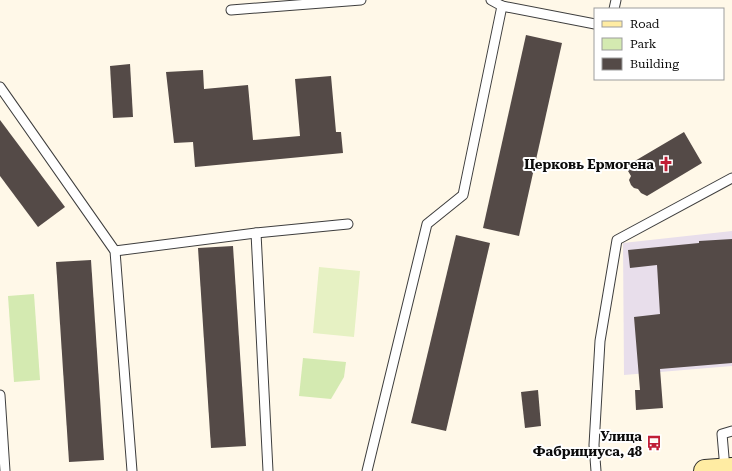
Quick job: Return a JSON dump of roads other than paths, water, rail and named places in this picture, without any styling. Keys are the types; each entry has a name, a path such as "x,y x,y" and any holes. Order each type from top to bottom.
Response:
{"lane":[{"path":"231,10 361,0"},
{"path":"491,0 502,6 594,24"},
{"path":"367,471 427,224 463,195 502,6"},
{"path":"0,87 115,251 132,471"},
{"path":"596,471 594,445 600,341 618,240 732,178"},
{"path":"115,251 256,233 348,224"},
{"path":"256,233 268,471"},
{"path":"0,395 5,471"},
{"path":"721,470 722,434 732,430"}],"place":[{"name":"Церковь Ермогена","path":"666,164"},
{"name":"Улица Фабрициуса, 48","path":"654,443"}]}
